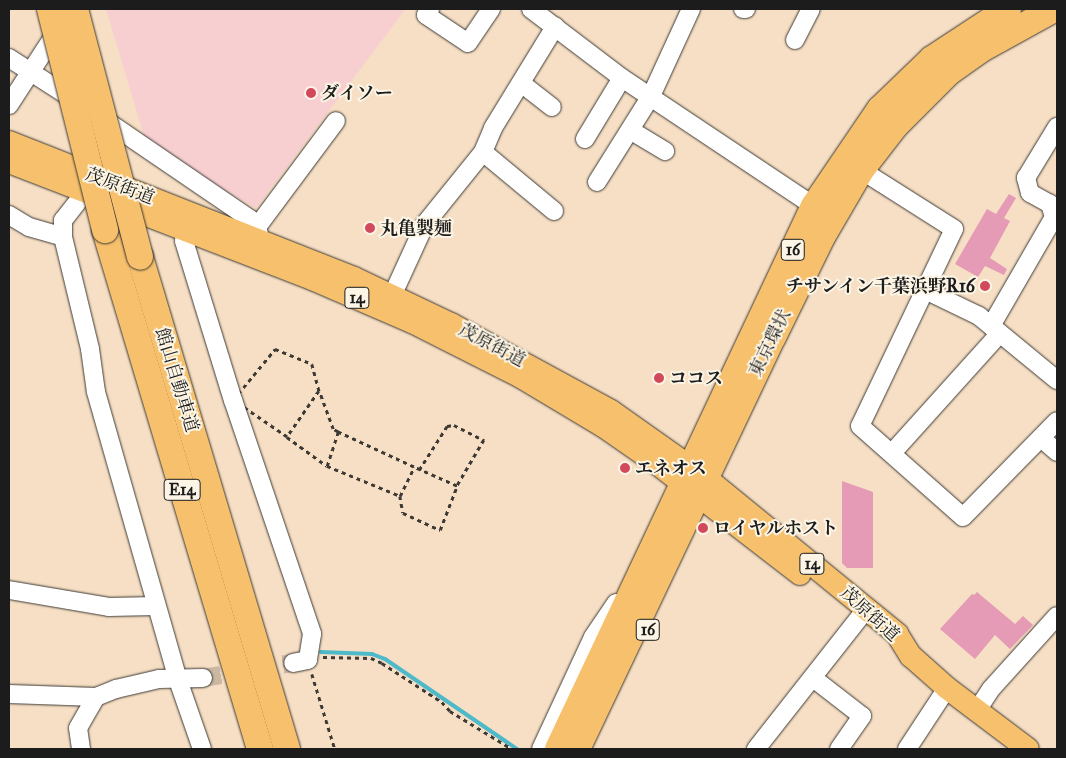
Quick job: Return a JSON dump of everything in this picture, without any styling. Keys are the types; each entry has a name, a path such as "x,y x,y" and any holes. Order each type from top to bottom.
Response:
{"highway":[{"name":"館山自動車道","path":"50,9 105,230 260,749"},
{"name":"館山自動車道","path":"75,9 140,257 287,749"},
{"name":"東京環状","path":"694,485 814,206 861,134 887,102 932,59 1008,9"},
{"name":"東京環状","path":"558,749 640,594 822,237 861,170 895,126 949,72 980,50 1054,9"},
{"name":"16","path":"593,749 686,547 694,485"},
{"name":"東京環状","path":"577,749 640,594"}],"main road":[{"name":"茂原街道","path":"9,142 392,296 560,382 611,411 694,485 862,614 891,647 911,656 946,688 1022,747"},
{"name":"茂原街道","path":"9,162 186,229 261,243 521,377 603,426 694,485"}],"street":[{"path":"9,105 71,9"},
{"path":"430,9 426,15 468,42 491,9"},
{"path":"531,9 622,78 814,206"},
{"path":"597,182 651,96 691,9"},
{"path":"795,40 811,9"},
{"path":"392,296 425,224 483,152 520,83 555,27"},
{"path":"9,58 250,219 261,243"},
{"path":"584,139 622,78"},
{"path":"520,83 552,107"},
{"path":"261,243 336,122"},
{"path":"892,454 995,329 1054,217 1050,204 1030,194 1026,178 1057,127"},
{"path":"630,130 665,151"},
{"path":"483,152 554,211"},
{"path":"861,170 954,229 923,289 860,426 963,517 1057,421"},
{"path":"86,191 63,220 63,237 90,349 96,392 156,606 178,680 202,749"},
{"path":"9,215 29,227 63,237"},
{"path":"186,229 184,241 233,400 312,634 300,661"},
{"path":"923,289 979,316 1057,380"},
{"path":"1041,438 1057,452"},
{"path":"9,590 109,607 156,606"},
{"path":"541,749 593,638 616,604 640,594"},
{"path":"756,749 862,614"},
{"path":"976,712 991,689 1057,616"},
{"path":"976,712 999,694 1057,632"},
{"path":"9,694 96,697 116,689 160,679 203,678"},
{"path":"813,678 862,716 839,749"},
{"path":"906,749 946,688"},
{"path":"81,749 78,728 96,697"}],"path":[{"path":"400,496 327,466 233,400 275,350 312,364 319,391 333,428 419,470 457,486"},
{"path":"287,437 319,391"},
{"path":"414,467 400,496 403,513 440,530 457,486 484,440 454,425 446,426 419,470"},
{"path":"327,466 338,432"},
{"path":"335,749 300,661 322,657 371,658 382,662 442,702 450,711 512,749"}],"shaded area":[{"path":"106,9 401,9 404,11 256,208 226,191 144,136"}],"building":[{"name":"チサンイン千葉浜野R16","path":"1009,194 1016,198 1004,218 1010,221 990,258 1007,269 1004,275 985,266 978,277 955,264 987,209 996,214"},
{"path":"842,481 873,492 873,568 847,568 842,563"},
{"path":"977,592 1015,624 1023,616 1033,625 1010,649 995,635 975,659 940,629 972,594 974,595"}],"waterway":[{"path":"321,652 372,654 385,659 517,749"}],"tunnel":[{"path":"203,678 293,663"}],"place":[{"name":"ダイソー","path":"311,93"},
{"name":"丸亀製麺","path":"370,228"},
{"name":"チサンイン千葉浜野R16","path":"985,286"},
{"name":"ココス","path":"659,378"},
{"name":"エネオス","path":"625,468"},
{"name":"ロイヤルホスト","path":"703,528"}]}
